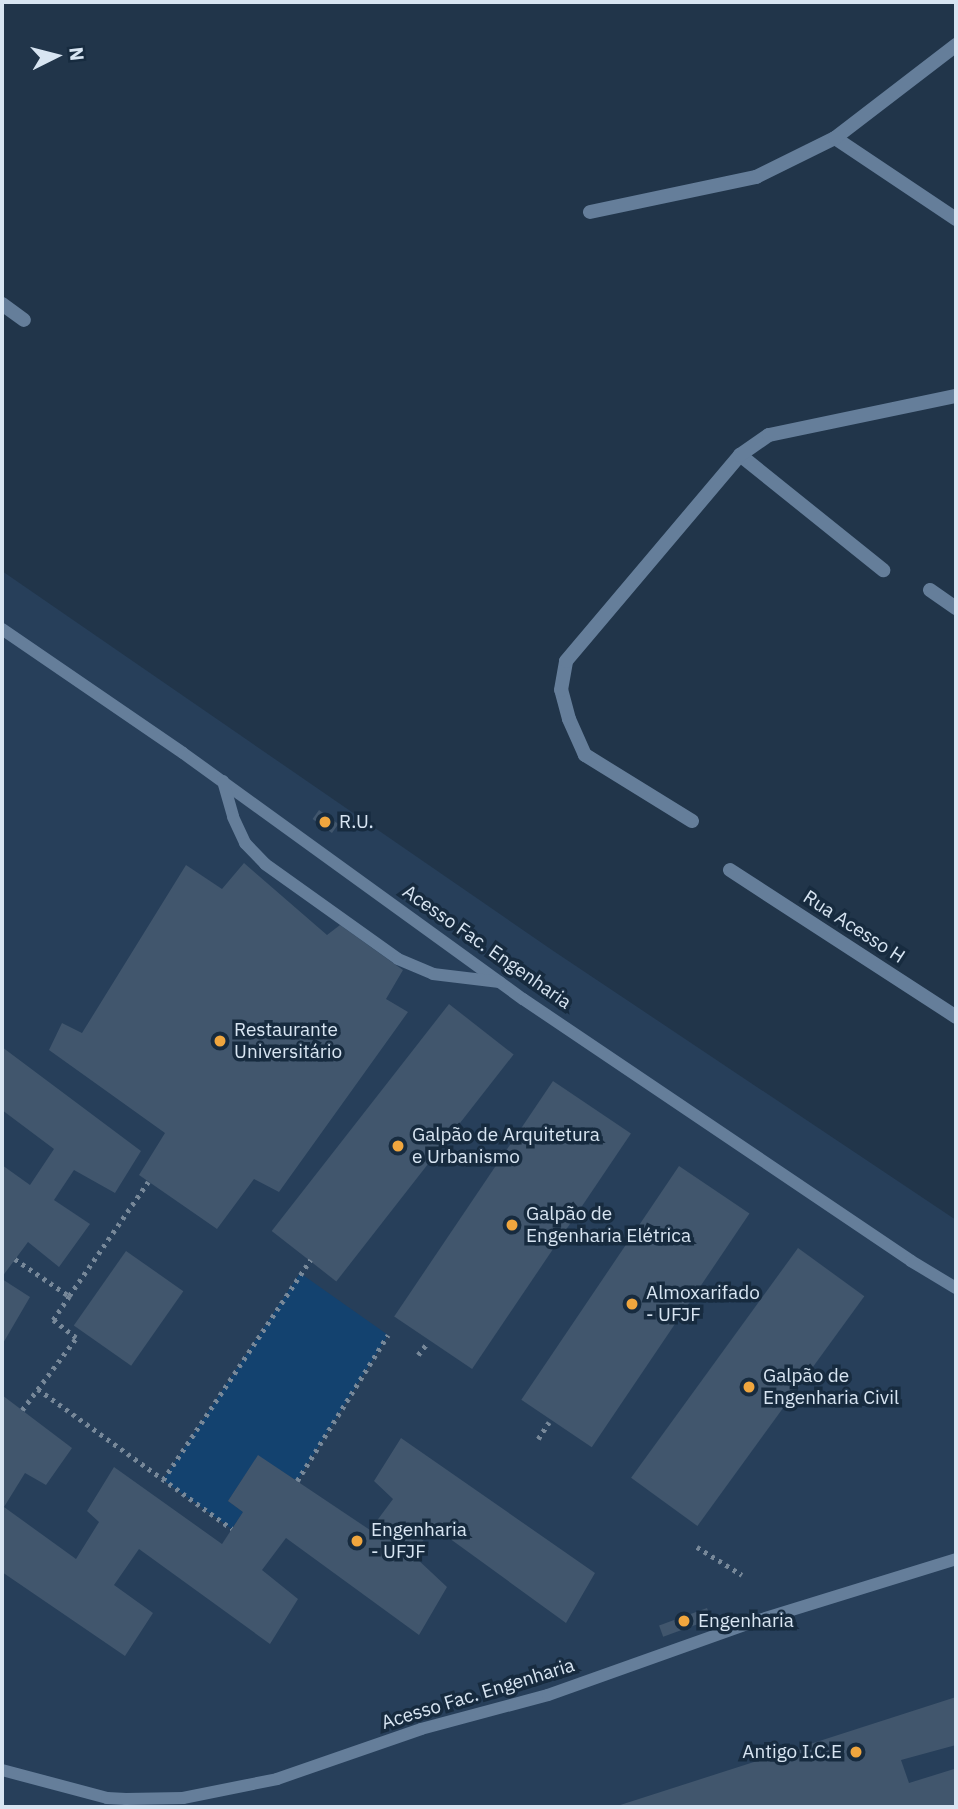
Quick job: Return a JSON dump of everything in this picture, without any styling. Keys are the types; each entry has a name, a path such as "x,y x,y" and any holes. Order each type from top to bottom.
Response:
{"street":[{"path":"590,212 756,177 835,138 956,46"},
{"path":"835,138 956,219"},
{"path":"2,304 24,320"},
{"path":"692,821 585,755 569,719 561,690 566,661 740,454 769,435 956,396"},
{"path":"740,454 883,570"},
{"path":"930,590 956,608"},
{"name":"Rua Acesso H","path":"730,870 956,1017"}],"lane":[{"name":"Acesso Fac. Engenharia","path":"2,629 223,781 501,982 911,1261 956,1288"},
{"path":"223,781 233,817 245,843 265,864 398,959 433,974 501,982"},
{"name":"Acesso Fac. Engenharia","path":"2,1770 107,1798 126,1799 183,1798 277,1779 421,1729 548,1695 756,1621 956,1559"}],"path":[{"path":"22,1410 76,1338 52,1321 148,1182"},
{"path":"15,1259 69,1296"},
{"path":"163,1480 310,1260"},
{"path":"297,1481 388,1335"},
{"path":"418,1355 428,1342"},
{"path":"38,1390 232,1529"},
{"path":"538,1439 549,1422"},
{"path":"697,1547 742,1575"}],"shaded area":[{"path":"2,571 552,950 956,1220 956,1807 2,1807"},
{"path":"300,1273 388,1335 297,1481 258,1456 228,1501 243,1512 232,1529 163,1480"}],"building":[{"name":"R.U.","path":"319,810 338,824 332,833 313,819"},
{"name":"Restaurante Universitário","path":"244,863 327,935 340,925 403,970 386,999 408,1012 279,1192 254,1179 217,1229 139,1175 165,1133 49,1050 62,1023 82,1033 186,865 222,889"},
{"name":"Galpão de Arquitetura e Urbanismo","path":"449,1004 514,1054 336,1281 272,1231"},
{"path":"2,1047 141,1151 115,1193 74,1170 54,1200 90,1224 59,1267 28,1242 2,1277 2,1165 30,1185 54,1149 2,1110"},
{"name":"Galpão de Engenharia Elétrica","path":"553,1081 631,1134 472,1369 394,1316"},
{"name":"Almoxarifado - UFJF","path":"679,1166 749,1214 592,1447 521,1400"},
{"name":"Galpão de Engenharia Civil","path":"798,1248 864,1296 697,1526 631,1478"},
{"path":"126,1251 183,1291 131,1366 74,1326"},
{"path":"2,1279 30,1297 2,1345"},
{"name":"Engenharia - UFJF","path":"2,1395 72,1448 46,1485 25,1473 4,1507 76,1559 99,1522 87,1511 114,1467 222,1544 243,1512 228,1501 258,1455 370,1530 393,1499 374,1481 401,1438 595,1573 566,1623 431,1525 415,1557 447,1587 419,1635 286,1538 262,1570 298,1599 270,1644 139,1549 114,1585 153,1613 125,1656 2,1572"},
{"name":"Engenharia","path":"707,1608 711,1619 663,1637 659,1625"},
{"name":"Antigo I.C.E","path":"956,1697 956,1745 901,1760 909,1783 954,1769 956,1807 614,1807"}],"place":[{"name":"R.U.","path":"325,822"},
{"name":"Restaurante Universitário","path":"220,1041"},
{"name":"Galpão de Arquitetura e Urbanismo","path":"398,1146"},
{"name":"Galpão de Engenharia Elétrica","path":"512,1225"},
{"name":"Almoxarifado - UFJF","path":"632,1304"},
{"name":"Galpão de Engenharia Civil","path":"749,1387"},
{"name":"Engenharia - UFJF","path":"357,1541"},
{"name":"Engenharia","path":"684,1621"},
{"name":"Antigo I.C.E","path":"856,1752"}]}
